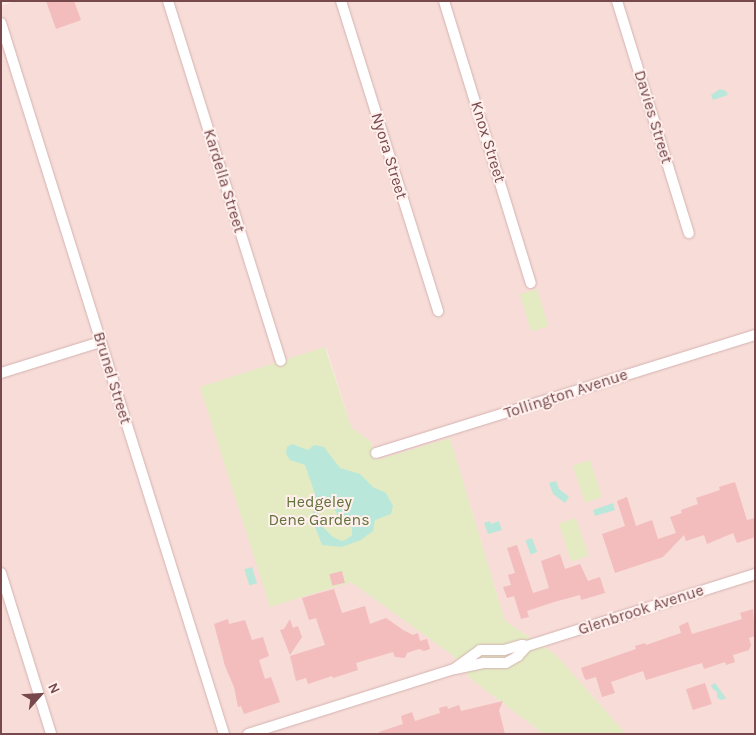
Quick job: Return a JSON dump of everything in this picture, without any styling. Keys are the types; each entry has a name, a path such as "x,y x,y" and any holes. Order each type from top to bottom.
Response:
{"street":[{"name":"Kardella Street","path":"168,1 280,361"},
{"name":"Nyora Street","path":"341,1 438,312"},
{"name":"Knox Street","path":"444,1 531,282"},
{"name":"Davies Street","path":"617,1 689,233"},
{"name":"Brunel Street","path":"1,23 224,734"},
{"name":"Tollington Avenue","path":"376,453 755,334"},
{"path":"1,372 100,342"},
{"path":"1,573 51,734"},
{"name":"Glenbrook Avenue","path":"248,734 454,669 480,650 501,650 522,645 527,646 755,574"}],"shaded area":[{"path":"15,1 755,1 755,734 626,734 555,654 505,621 450,438 377,460 371,442 351,427 326,347 332,586 351,582 451,654 471,679 544,734 1,734 1,6"}],"green space":[{"path":"537,289 548,326 531,332 520,294"},
{"name":"Hedgeley Dene Gardens","path":"325,347 351,427 371,442 377,460 450,438 505,621 555,654 626,734 544,734 471,679 451,654 351,582 270,607 200,387"},
{"path":"590,460 602,497 585,503 573,466"},
{"path":"576,518 588,556 571,562 559,524"}],"water":[{"path":"720,89 726,91 728,95 713,100 711,95"},
{"path":"292,444 308,450 314,445 324,447 340,468 360,474 373,487 386,493 393,506 391,514 375,520 373,531 361,540 342,547 322,545 312,519 315,494 305,465 290,460 286,454 287,447","holes":["323,500 331,502 338,516 352,528 352,535 342,541 333,537 321,525 318,513"]},
{"path":"556,481 559,489 569,497 565,503 553,494 549,483"},
{"path":"613,503 615,510 595,516 593,510"},
{"path":"490,521 491,524 499,521 502,530 488,534 484,523"},
{"path":"532,538 537,552 531,554 525,540"},
{"path":"252,567 257,583 249,586 244,569"},
{"path":"715,683 726,698 722,700 717,698 717,692 711,685"}],"building":[{"path":"46,1 74,1 81,20 56,29"},
{"path":"735,482 747,520 755,518 755,537 737,543 733,533 707,544 704,535 686,541 684,535 663,557 615,573 602,534 625,526 617,501 627,497 636,526 652,520 658,539 676,533 670,517 682,513 681,510 698,504 696,498 720,490 719,487"},
{"path":"517,545 533,593 549,588 541,561 560,554 565,569 580,564 588,581 600,577 605,593 581,600 580,595 554,602 527,611 529,617 521,619 514,596 507,598 503,587 511,585 508,575 515,573 507,548"},
{"path":"342,571 345,583 332,586 329,574"},
{"path":"334,589 342,613 365,606 370,624 386,618 413,635 418,633 420,641 427,639 430,649 424,651 419,649 407,653 405,658 395,657 393,652 356,663 358,670 308,684 306,678 296,681 290,656 325,645 316,618 309,620 302,598"},
{"path":"753,609 755,636 749,638 751,645 749,650 733,655 735,662 726,665 725,662 704,669 702,663 646,680 643,671 611,682 615,693 602,697 596,677 586,680 584,677 581,668 636,649 635,646 645,643 646,645 681,633 679,626 688,622 692,634 742,619 740,613"},
{"path":"228,619 229,624 245,620 252,640 263,637 269,656 259,660 265,679 271,677 280,702 244,714 241,706 238,707 234,687 225,666 214,624"},
{"path":"290,619 293,628 298,626 302,637 290,655 280,630 284,629"},
{"path":"705,683 712,704 693,710 686,689"},
{"path":"503,701 499,710 505,734 380,734 379,732 403,724 401,716 412,712 415,721 440,713 439,708 447,706 448,709 459,705 461,711"}]}
